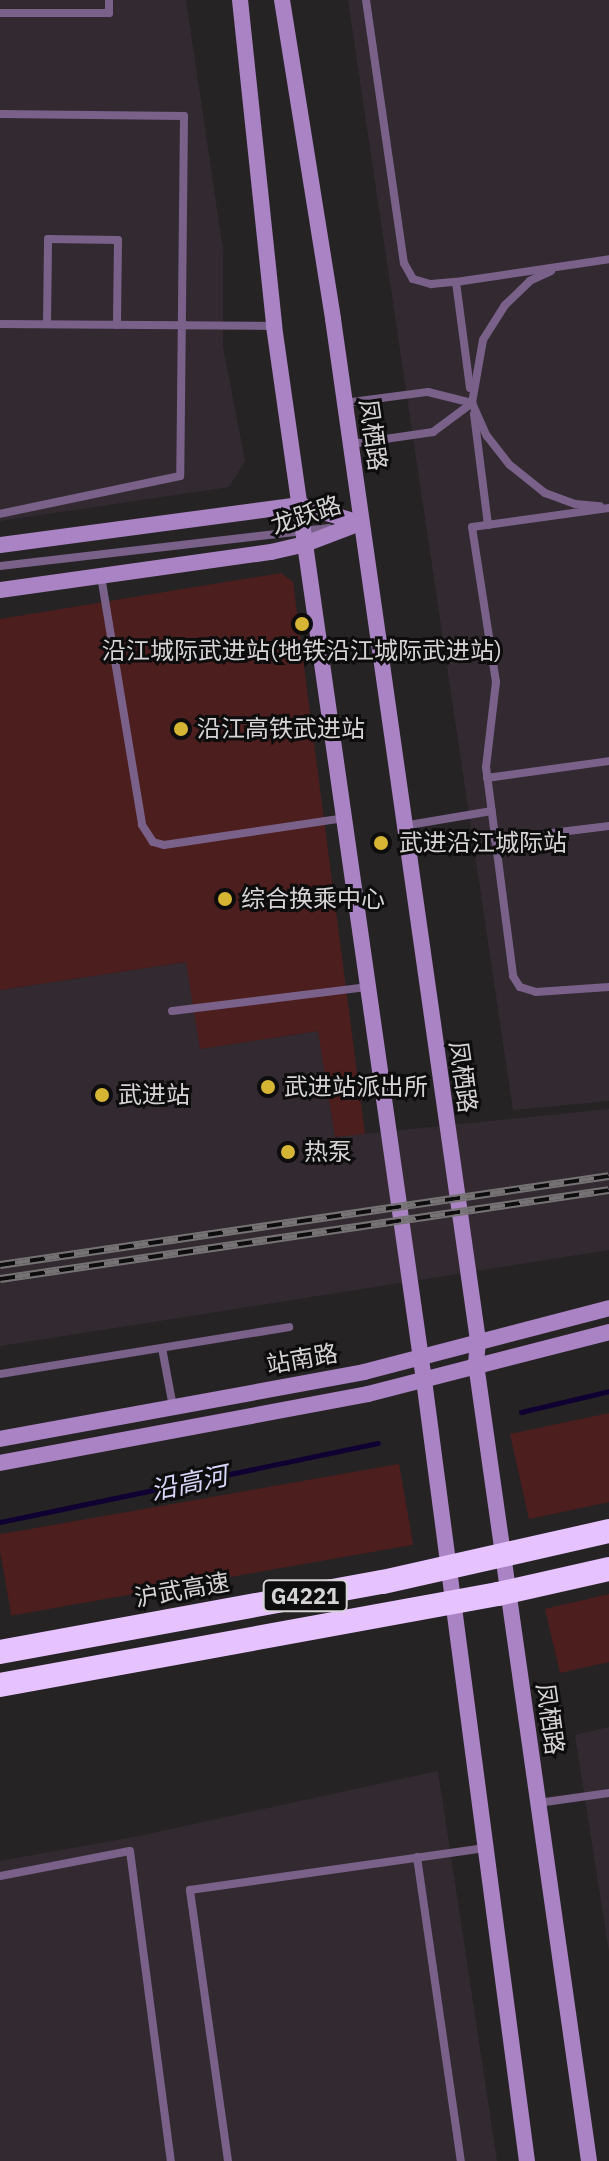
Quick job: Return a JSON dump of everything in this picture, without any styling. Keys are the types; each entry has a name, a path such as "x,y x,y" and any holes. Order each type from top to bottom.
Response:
{"highway":[{"name":"沪武高速","path":"0,1652 383,1582 609,1531"},
{"name":"G4221","path":"0,1685 483,1597 609,1569"}],"main road":[{"path":"240,0 274,326 424,1380 527,2161"},
{"name":"凤栖路","path":"282,0 350,444 478,1341 476,1364 589,2161"},
{"name":"龙跃路","path":"0,545 300,505 360,523"},
{"name":"龙跃路","path":"0,590 101,576 305,538 360,523"},
{"name":"站南路","path":"0,1439 420,1359 609,1308"},
{"name":"站南路","path":"0,1463 368,1394 609,1332"}],"lane":[{"path":"0,13 109,13 109,0"},
{"path":"366,0 404,263 413,279 431,284 456,282 609,259"},
{"path":"0,114 184,116 180,476 0,514"},
{"path":"47,324 48,239 76,239 118,240 117,325"},
{"path":"563,266 530,281 505,305 483,340 472,403 487,436 510,465 545,493 575,504 609,508"},
{"path":"456,282 488,525"},
{"path":"0,324 274,326"},
{"path":"344,403 428,392 472,403"},
{"path":"350,444 433,432 472,403"},
{"path":"609,508 472,527 496,682 487,778 513,976 520,987 536,992 609,987"},
{"path":"0,566 305,538"},
{"path":"101,576 142,825 153,842 164,845 344,818"},
{"path":"487,778 609,761"},
{"path":"403,826 492,811"},
{"path":"495,840 609,826"},
{"path":"172,1011 367,987"},
{"path":"0,1374 289,1327"},
{"path":"162,1348 173,1408"},
{"path":"537,1803 609,1793"},
{"path":"228,2161 190,1890 485,1848"},
{"path":"0,1876 130,1851 171,2161"},
{"path":"417,1857 461,2161"}],"shaded area":[{"path":"0,0 186,0 223,250 223,347 245,461 229,487 0,521"},
{"path":"348,0 609,0 609,1101 513,1110"},
{"path":"281,573 293,582 365,1134 335,1137 318,1031 200,1049 186,962 0,990 0,619"},
{"name":"武进站","path":"187,962 200,1049 319,1031 335,1137 609,1109 609,1250 0,1346 0,990"},
{"path":"609,1413 609,1502 529,1519 510,1434"},
{"path":"399,1464 413,1545 11,1616 0,1534"},
{"path":"609,1594 609,1662 560,1673 545,1609"},
{"path":"609,1727 609,1952 575,1735"},
{"path":"438,1771 497,2161 0,2161 0,1861 139,1836"}],"waterway":[{"name":"沿高河","path":"521,1412 609,1391"},
{"name":"沿高河","path":"0,1522 378,1443"}],"railway":[{"path":"0,1265 609,1176"},
{"path":"0,1279 609,1190"}],"place":[{"name":"沿江城际武进站(地铁沿江城际武进站)","path":"302,624"},
{"name":"沿江高铁武进站","path":"181,729"},
{"name":"武进沿江城际站","path":"381,843"},
{"name":"综合换乘中心","path":"225,899"},
{"name":"武进站派出所","path":"268,1087"},
{"name":"武进站","path":"102,1095"},
{"name":"热泵","path":"288,1152"}]}
